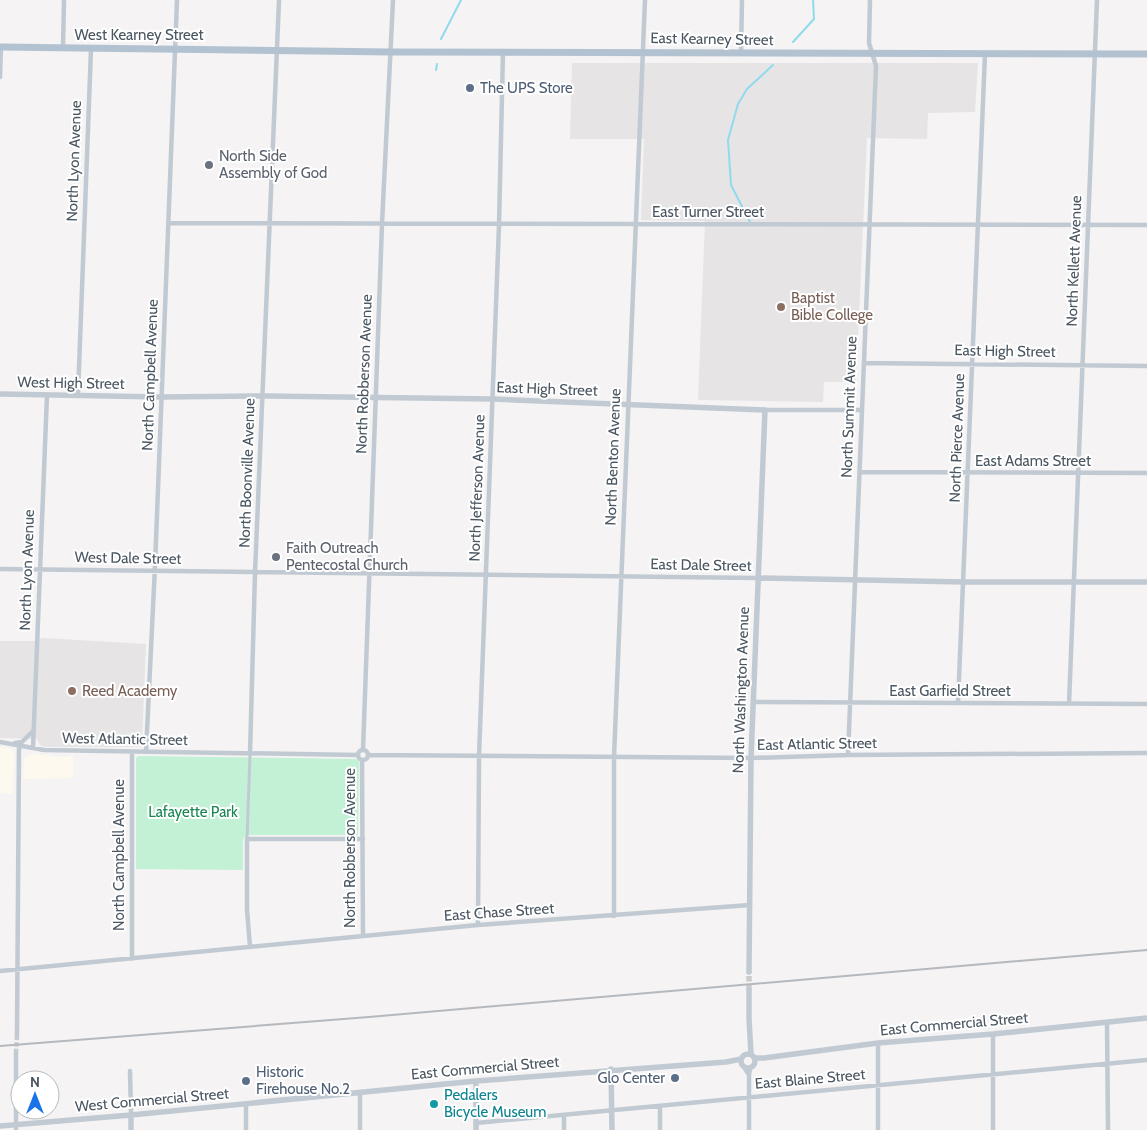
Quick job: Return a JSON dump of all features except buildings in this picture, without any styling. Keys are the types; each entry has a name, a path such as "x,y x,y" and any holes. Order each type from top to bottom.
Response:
{"main road":[{"name":"West Kearney Street","path":"1,47 277,50"},
{"name":"East Kearney Street","path":"277,50 1147,54"}],"street":[{"path":"63,48 64,0"},
{"name":"North Campbell Avenue","path":"146,752 155,571 177,0"},
{"name":"North Boonville Avenue","path":"250,947 247,910 247,840 255,574 279,0"},
{"name":"North Robberson Avenue","path":"363,750 382,224 393,0"},
{"name":"North Benton Avenue","path":"614,916 614,757 645,0"},
{"path":"741,53 742,0"},
{"name":"North Summit Avenue","path":"848,755 876,66 869,43 870,0"},
{"name":"North Kellett Avenue","path":"1069,704 1097,0"},
{"path":"0,77 1,47"},
{"name":"North Lyon Avenue","path":"78,395 91,48"},
{"name":"North Jefferson Avenue","path":"478,926 479,756 499,225 503,51"},
{"name":"North Pierce Avenue","path":"958,703 985,54"},
{"name":"East Turner Street","path":"168,223 1147,225"},
{"name":"East High Street","path":"864,363 1147,366"},
{"name":"West High Street","path":"0,394 161,398 262,396"},
{"name":"North Lyon Avenue","path":"33,747 47,395"},
{"name":"East High Street","path":"262,396 492,399 765,410 862,410"},
{"name":"North Washington Avenue","path":"749,972 751,758 765,410"},
{"name":"East Adams Street","path":"860,472 1147,473"},
{"name":"West Dale Street","path":"0,569 255,574"},
{"name":"East Dale Street","path":"255,574 758,578 964,582 1147,582"},
{"name":"East Garfield Street","path":"753,702 1147,704"},
{"path":"13,744 22,742 33,730"},
{"name":"West Atlantic Street","path":"0,742 44,750 250,754"},
{"path":"16,1035 19,745"},
{"path":"363,750 368,755 366,759 362,760 359,759 358,755 363,750"},
{"name":"North Campbell Avenue","path":"132,752 132,959"},
{"name":"East Atlantic Street","path":"368,755 751,758 848,755 1147,753"},
{"path":"250,754 358,755"},
{"name":"North Robberson Avenue","path":"362,760 363,936"},
{"path":"247,840 363,839"},
{"name":"East Chase Street","path":"0,972 363,936 750,906"},
{"path":"748,1130 749,1075 745,1063 750,1047 749,990"},
{"name":"East Commercial Street","path":"246,1104 612,1069 726,1062 745,1063 754,1058 878,1043 993,1034 1147,1018"},
{"path":"1108,1022 1108,1130"},
{"path":"993,1034 993,1130"},
{"path":"878,1043 878,1130"},
{"path":"745,1063 754,1058 750,1047"},
{"path":"16,1053 16,1128"},
{"name":"East Blaine Street","path":"476,1123 1147,1060"},
{"path":"612,1069 612,1130"},
{"path":"130,1071 131,1130"},
{"path":"476,1081 476,1130"},
{"path":"360,1092 360,1130"},
{"path":"246,1104 246,1130"},
{"name":"West Commercial Street","path":"0,1126 16,1128 246,1104"},
{"path":"660,1107 660,1130"},
{"path":"564,1115 564,1130"}],"shaded area":[{"name":"Baptist Bible College","path":"572,63 978,63 975,112 928,113 927,139 867,138 856,382 824,382 823,402 698,400 705,221 641,220 644,139 570,139"},
{"name":"Reed Academy","path":"43,638 146,644 142,743 140,747 44,747 40,745 37,739 0,738 0,641 34,641"},
{"path":"0,747 10,748 14,751 13,794 0,793"},
{"path":"32,754 68,757 73,755 73,778 23,779 24,758"}],"green space":[{"name":"Lafayette Park","path":"138,756 356,759 359,761 358,835 247,835 243,839 243,870 136,869 136,758"}],"waterway":[{"path":"441,39 461,0"},
{"path":"793,42 814,19 813,0"},
{"path":"436,70 437,64"},
{"path":"750,222 731,185 728,140 738,104 747,89 773,65"}],"tunnel":[{"path":"749,972 749,990"},
{"path":"16,1053 17,1035"}],"railway":[{"path":"0,1046 369,1017 1147,950"}],"place":[{"name":"The UPS Store","path":"470,88"},
{"name":"North Side Assembly of God","path":"209,165"},
{"name":"Baptist Bible College","path":"781,307"},
{"name":"Faith Outreach Pentecostal Church","path":"276,557"},
{"name":"Reed Academy","path":"72,691"},
{"name":"Glo Center","path":"675,1078"},
{"name":"Historic Firehouse No.2","path":"246,1081"},
{"name":"Pedalers Bicycle Museum","path":"434,1104"}]}
